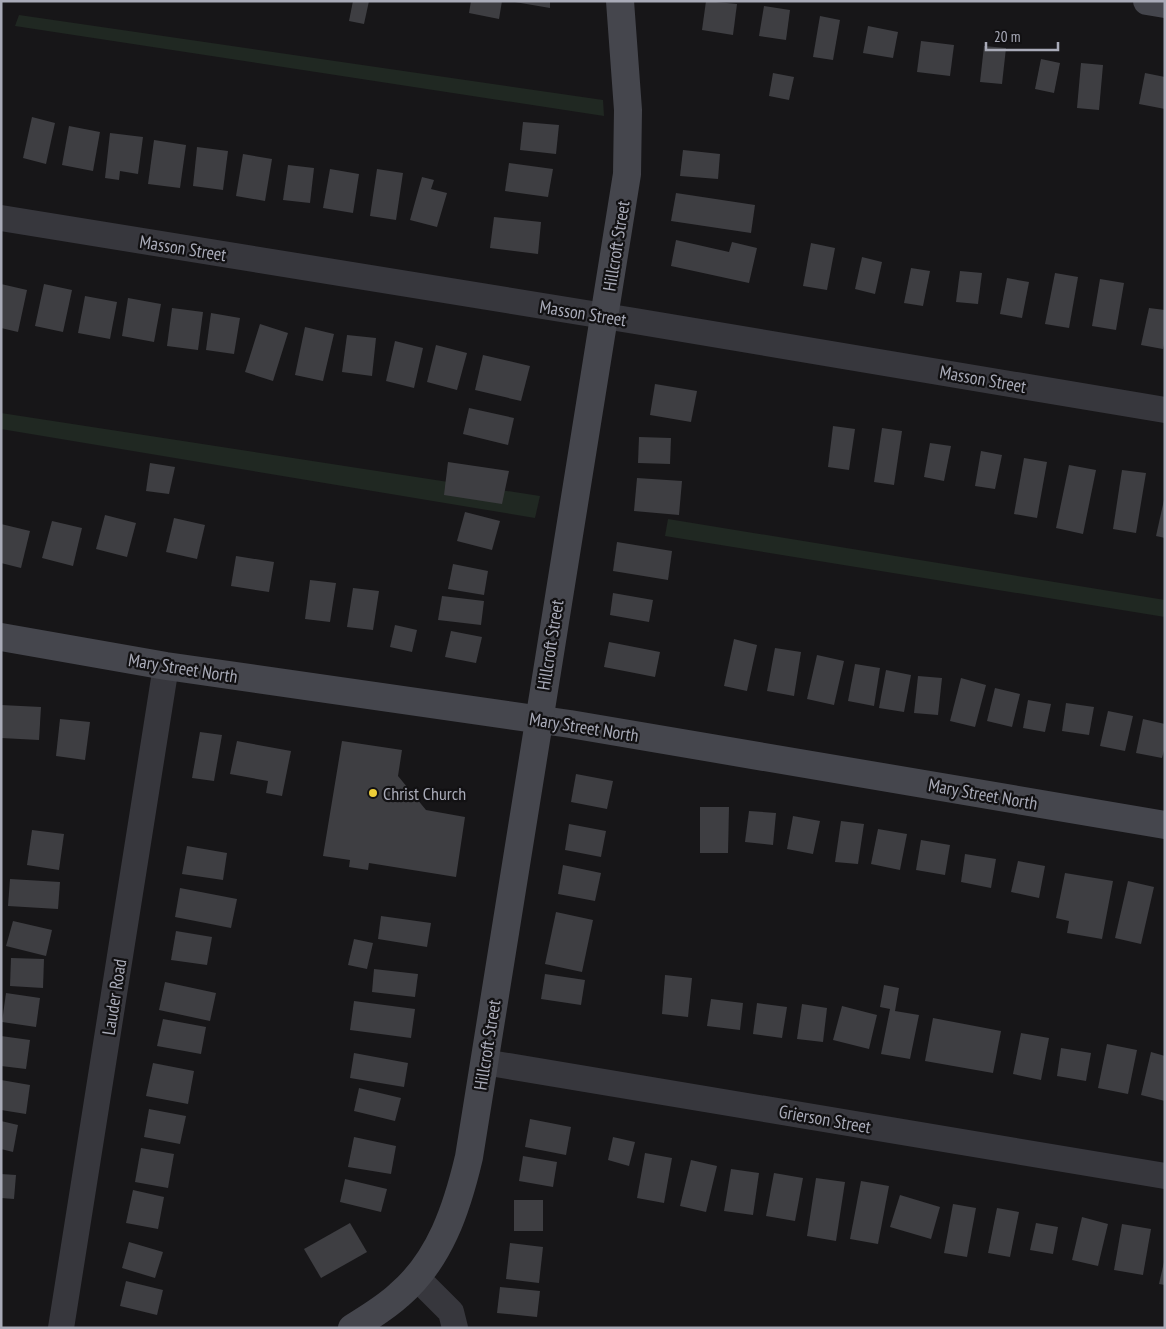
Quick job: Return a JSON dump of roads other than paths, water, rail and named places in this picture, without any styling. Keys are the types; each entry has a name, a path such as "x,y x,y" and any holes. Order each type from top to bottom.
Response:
{"street":[{"name":"Hillcroft Street","path":"352,1328 385,1307 417,1278 449,1225 460,1195 469,1157 627,174 628,110 620,1"},
{"path":"1147,1 1165,4"},
{"name":"Masson Street","path":"1,218 1165,410"},
{"name":"Mary Street North","path":"1,637 166,666 538,720 1165,825"},
{"name":"Lauder Road","path":"61,1328 166,666"},
{"name":"Grierson Street","path":"484,1062 1165,1176"},
{"path":"417,1278 451,1312 454,1328"}],"place":[{"name":"Christ Church","path":"373,793"}]}
